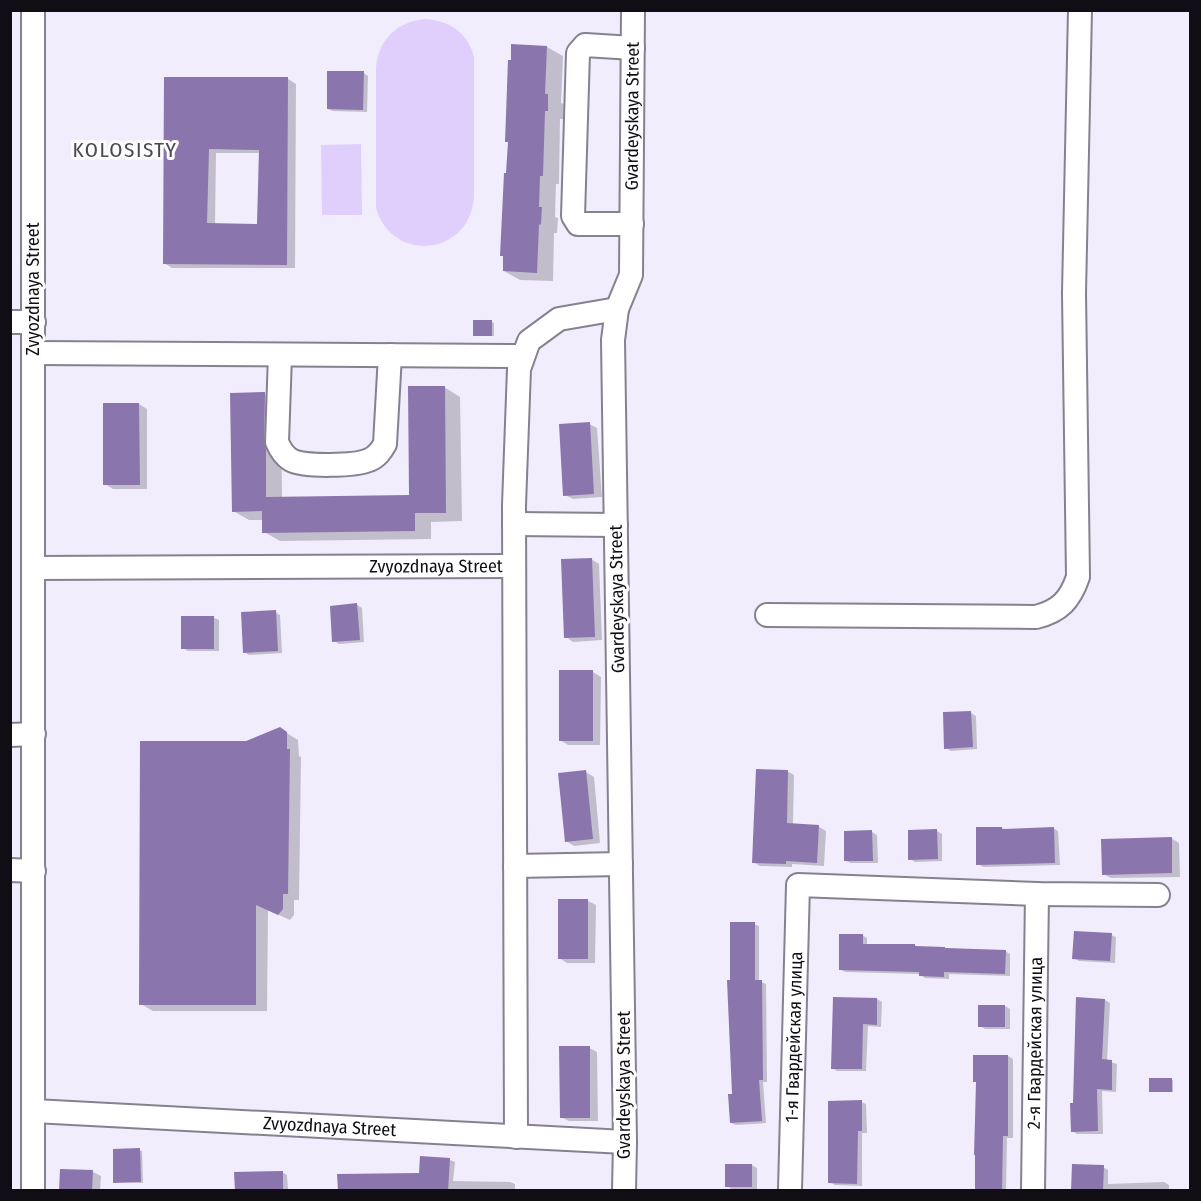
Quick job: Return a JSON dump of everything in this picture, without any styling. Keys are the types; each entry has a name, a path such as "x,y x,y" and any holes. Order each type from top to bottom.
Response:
{"street":[{"name":"Zvyozdnaya Street","path":"33,10 34,322 38,360 34,568 33,1191"},
{"name":"Gvardeyskaya Street","path":"624,1191 614,340 617,309 631,275 633,10"},
{"path":"767,615 1036,618 1050,614 1061,606 1072,593 1078,577 1074,292 1080,10"},
{"path":"632,224 578,224 573,216 578,53 585,45 633,48"},
{"path":"516,1137 514,524 519,369 529,341 559,320 617,309"},
{"path":"10,322 34,322"},
{"path":"38,360 280,355 523,356"},
{"path":"280,355 277,442 282,452 290,460 300,464 360,463 371,460 380,453 385,444 390,355"},
{"path":"514,524 616,525"},
{"name":"Zvyozdnaya Street","path":"34,568 514,566"},
{"path":"10,735 34,734"},
{"path":"515,866 621,864"},
{"path":"10,870 34,871"},
{"name":"1-я Гвардейская улица","path":"790,1191 798,885 1037,894"},
{"path":"1037,894 1158,896"},
{"name":"2-я Гвардейская улица","path":"1034,1191 1037,894"},
{"name":"Zvyozdnaya Street","path":"34,1111 625,1142"}],"shaded area":[{"path":"426,19 443,22 457,30 467,41 474,57 474,197 469,217 459,231 445,241 430,246 413,245 398,238 385,226 376,208 376,68 378,58 385,40 391,33 407,23"},
{"path":"361,144 362,215 322,215 321,145"}],"building":[{"path":"511,44 547,46 545,94 548,94 548,111 545,111 543,176 540,176 539,207 542,207 537,273 503,271 503,256 500,256 504,173 506,173 508,142 505,142 508,60 511,60"},
{"path":"327,71 364,71 363,110 327,109"},
{"path":"164,77 288,77 287,265 163,264","holes":["209,149 259,150 257,224 207,223"]},
{"path":"473,320 492,320 492,336 473,336"},
{"path":"408,386 445,386 446,513 415,513 415,531 262,533 262,511 232,512 230,393 265,392 266,497 409,495"},
{"path":"103,403 139,403 140,485 103,485"},
{"path":"590,422 594,494 563,496 559,424"},
{"path":"592,558 595,637 564,638 561,559"},
{"path":"357,603 360,640 332,642 330,606"},
{"path":"276,610 278,651 243,653 241,612"},
{"path":"181,616 214,616 214,649 181,649"},
{"path":"559,670 593,670 593,741 559,741"},
{"path":"971,711 973,747 944,749 943,712"},
{"path":"280,727 287,732 287,749 290,749 288,894 283,894 283,909 278,915 256,905 256,1005 139,1005 140,741 246,741"},
{"path":"756,769 788,770 787,823 819,825 817,863 786,861 786,864 752,863"},
{"path":"586,770 593,839 565,842 558,773"},
{"path":"976,827 1002,827 1002,829 1054,827 1055,863 976,865"},
{"path":"937,829 938,859 908,860 908,830"},
{"path":"872,830 873,861 844,861 844,831"},
{"path":"1172,837 1172,873 1102,875 1101,839"},
{"path":"558,899 588,899 588,959 558,959"},
{"path":"730,922 755,922 755,980 762,980 763,1080 759,1080 762,1121 730,1123 728,1094 732,1094 727,980 730,980"},
{"path":"1074,931 1112,933 1110,961 1072,959"},
{"path":"839,934 863,934 863,944 915,944 915,946 945,948 1006,950 1005,974 944,972 944,977 919,976 919,972 839,970"},
{"path":"833,997 877,998 877,1025 863,1024 862,1069 831,1069"},
{"path":"1076,997 1105,999 1102,1059 1112,1060 1112,1090 1097,1089 1098,1131 1071,1132 1070,1103 1073,1103"},
{"path":"978,1005 1005,1005 1005,1027 978,1027"},
{"path":"559,1046 590,1046 590,1118 560,1118"},
{"path":"973,1055 1008,1055 1008,1136 1003,1136 1002,1190 975,1190 976,1082 973,1082"},
{"path":"1149,1078 1172,1078 1172,1092 1149,1092"},
{"path":"862,1100 862,1131 858,1131 857,1184 828,1183 828,1101"},
{"path":"140,1148 141,1182 113,1183 113,1149"},
{"path":"420,1156 450,1158 448,1191 338,1191 337,1174 419,1173"},
{"path":"725,1164 752,1164 752,1187 725,1187"},
{"path":"1072,1164 1104,1165 1103,1191 1071,1191"},
{"path":"60,1169 93,1170 92,1191 59,1191"},
{"path":"283,1171 283,1191 235,1191 234,1172"}],"district":[{"name":"KOLOSISTY","path":"125,150"}]}
